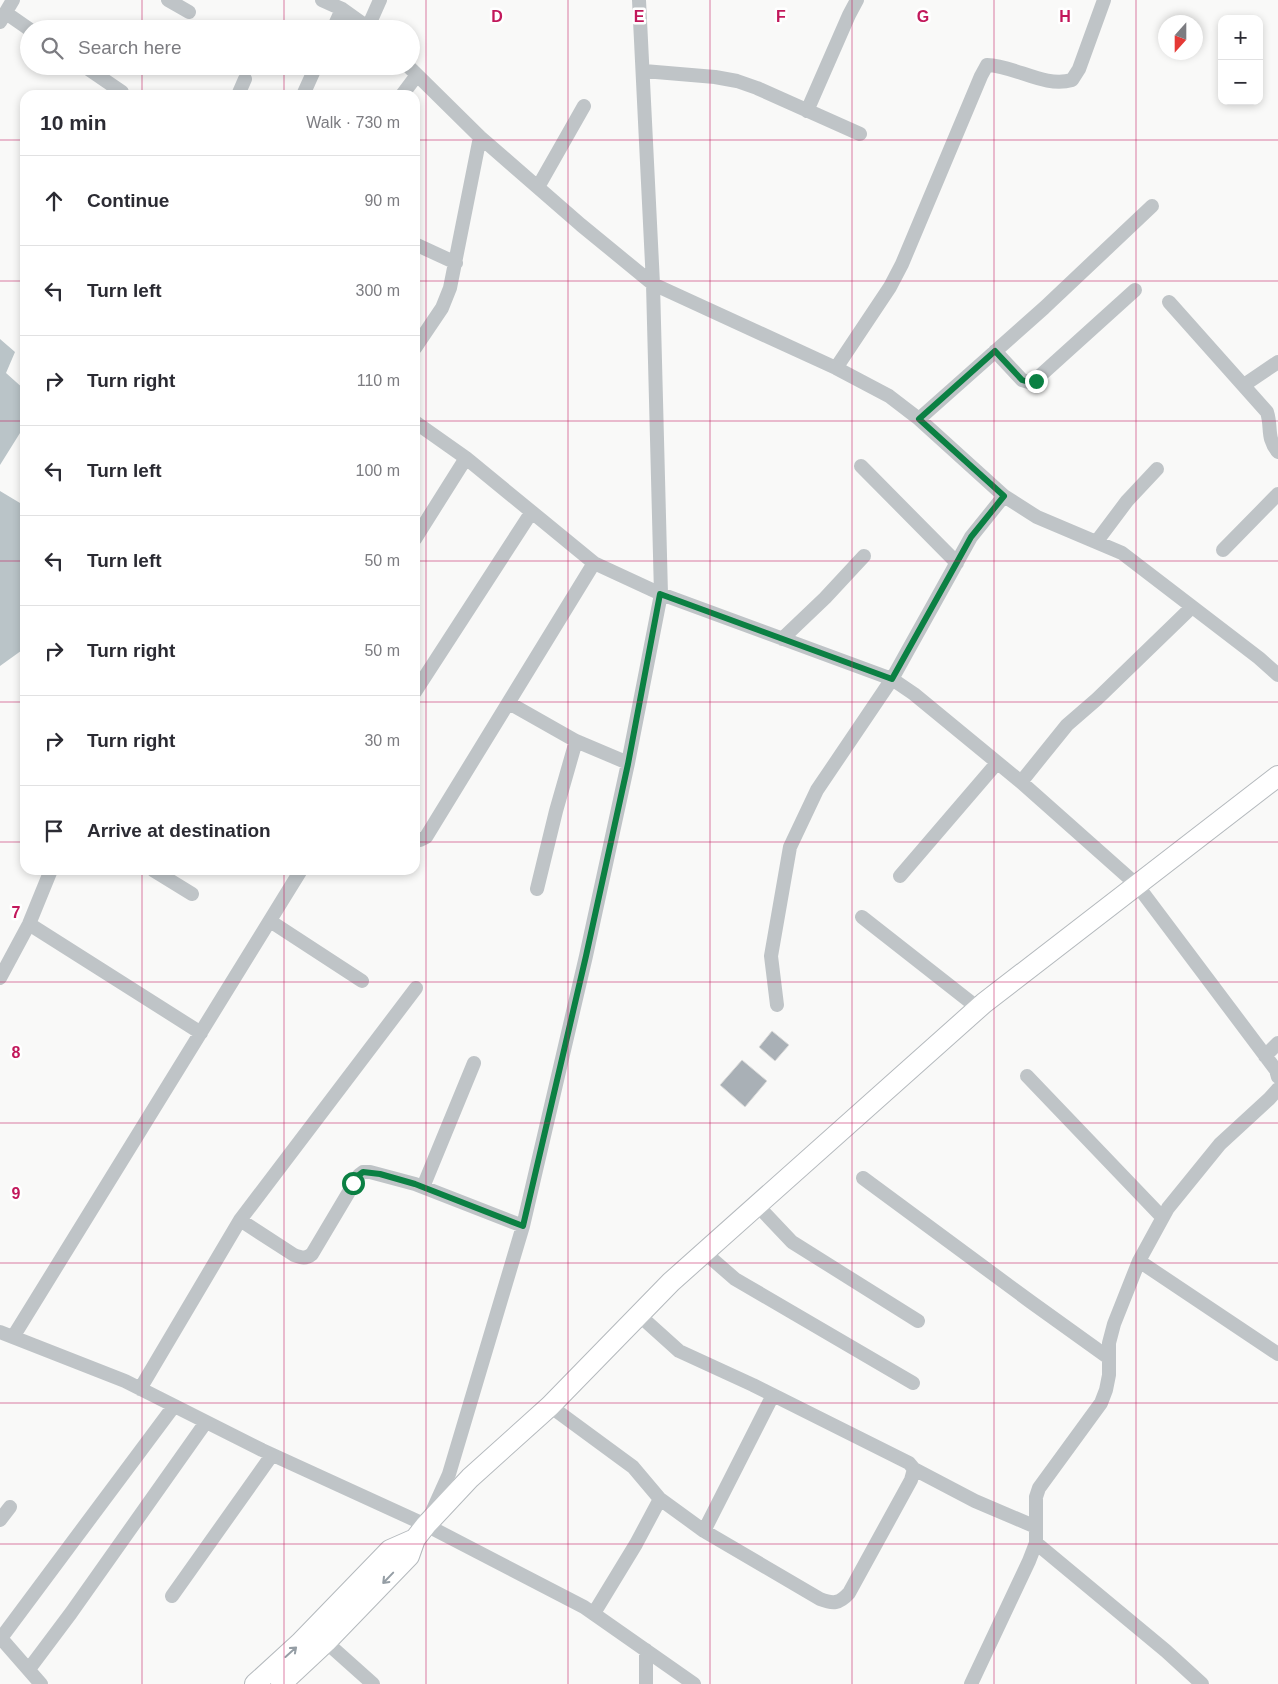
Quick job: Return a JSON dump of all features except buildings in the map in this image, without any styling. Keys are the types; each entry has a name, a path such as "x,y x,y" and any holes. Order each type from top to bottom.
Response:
{"street":[{"path":"13,0 3,18 20,25"},
{"path":"168,0 189,12"},
{"path":"322,0 342,9 358,20"},
{"path":"372,20 380,0"},
{"path":"281,1684 326,1642 409,1556 449,1474 523,1226 586,956 628,764 660,594 653,284 640,0"},
{"path":"808,112 849,14 857,0"},
{"path":"836,368 890,287 902,264 987,65 997,65 1051,81 1062,82 1072,80 1079,69 1104,0"},
{"path":"337,20 342,9"},
{"path":"644,71 715,77 737,81 860,134"},
{"path":"97,75 119,90"},
{"path":"305,90 312,75"},
{"path":"404,90 411,75"},
{"path":"417,75 480,137 653,284 836,368 889,396 919,419 1004,496 1037,518 1122,553 1259,658 1278,675"},
{"path":"240,90 245,80"},
{"path":"538,187 584,106"},
{"path":"420,341 442,308 450,288 480,137"},
{"path":"919,419 1044,308 1152,206"},
{"path":"420,246 456,263"},
{"path":"995,351 1022,380 1032,383 1135,290"},
{"path":"1169,302 1274,421 1269,436 1278,452"},
{"path":"1244,385 1278,362"},
{"path":"420,426 466,458 594,563 660,594 892,679 914,694 1021,782 1137,885 1276,1070 1278,1077"},
{"path":"420,531 466,458"},
{"path":"861,466 957,563"},
{"path":"1096,541 1127,501 1157,469"},
{"path":"1223,550 1278,494"},
{"path":"777,1005 771,956 790,847 817,790 892,679 971,537 1004,496"},
{"path":"420,684 531,513"},
{"path":"782,639 825,598 864,556"},
{"path":"420,840 426,837 594,563"},
{"path":"1021,782 1067,725 1097,699 1192,607"},
{"path":"509,703 576,741 628,764"},
{"path":"538,889 556,810 576,741"},
{"path":"900,876 997,763"},
{"path":"254,1684 300,1643 390,1550 421,1532 470,1478 550,1406 671,1282 978,1008 1276,781"},
{"path":"0,978 29,924 49,875"},
{"path":"162,875 192,894"},
{"path":"298,875 200,1033 6,1334 126,1381 421,1532 584,1607 694,1684"},
{"path":"862,916 978,1008"},
{"path":"270,921 362,981"},
{"path":"29,924 200,1033"},
{"path":"140,1389 240,1220 416,988"},
{"path":"1265,1056 1278,1044"},
{"path":"423,1188 474,1062"},
{"path":"1027,1076 1162,1217"},
{"path":"971,1684 1036,1543 1036,1497 1039,1488 1101,1403 1109,1375 1109,1342 1114,1324 1139,1261 1162,1217 1220,1144 1278,1089"},
{"path":"240,1220 294,1255 308,1258 353,1183 363,1172 380,1174 423,1188 523,1226"},
{"path":"863,1178 1109,1358"},
{"path":"757,1205 792,1242 918,1320"},
{"path":"704,1252 735,1279 912,1383"},
{"path":"1139,1261 1278,1354"},
{"path":"639,1315 678,1351 909,1463 914,1469 975,1501 1036,1527"},
{"path":"704,1531 773,1396"},
{"path":"42,1684 0,1638 174,1406"},
{"path":"550,1406 633,1466 660,1499 704,1531 820,1599 832,1603 840,1602 849,1593 911,1480 914,1469"},
{"path":"29,1669 72,1613 206,1422"},
{"path":"172,1596 272,1455"},
{"path":"594,1614 636,1544 660,1499"},
{"path":"0,1520 10,1507"},
{"path":"1036,1543 1166,1651 1202,1684"},
{"path":"326,1642 373,1684"},
{"path":"646,1650 646,1684"}],"shaded area":[{"path":"0,339 15,352 6,373 20,386 20,433 0,465"},
{"path":"0,491 20,503 20,652 0,666"}],"route":[{"path":"353,1183 363,1172 380,1174 415,1184 523,1226 586,956 628,764 660,594 892,679 971,537 1004,496 919,419 995,351 1022,380 1027,383 1036,381"}]}
